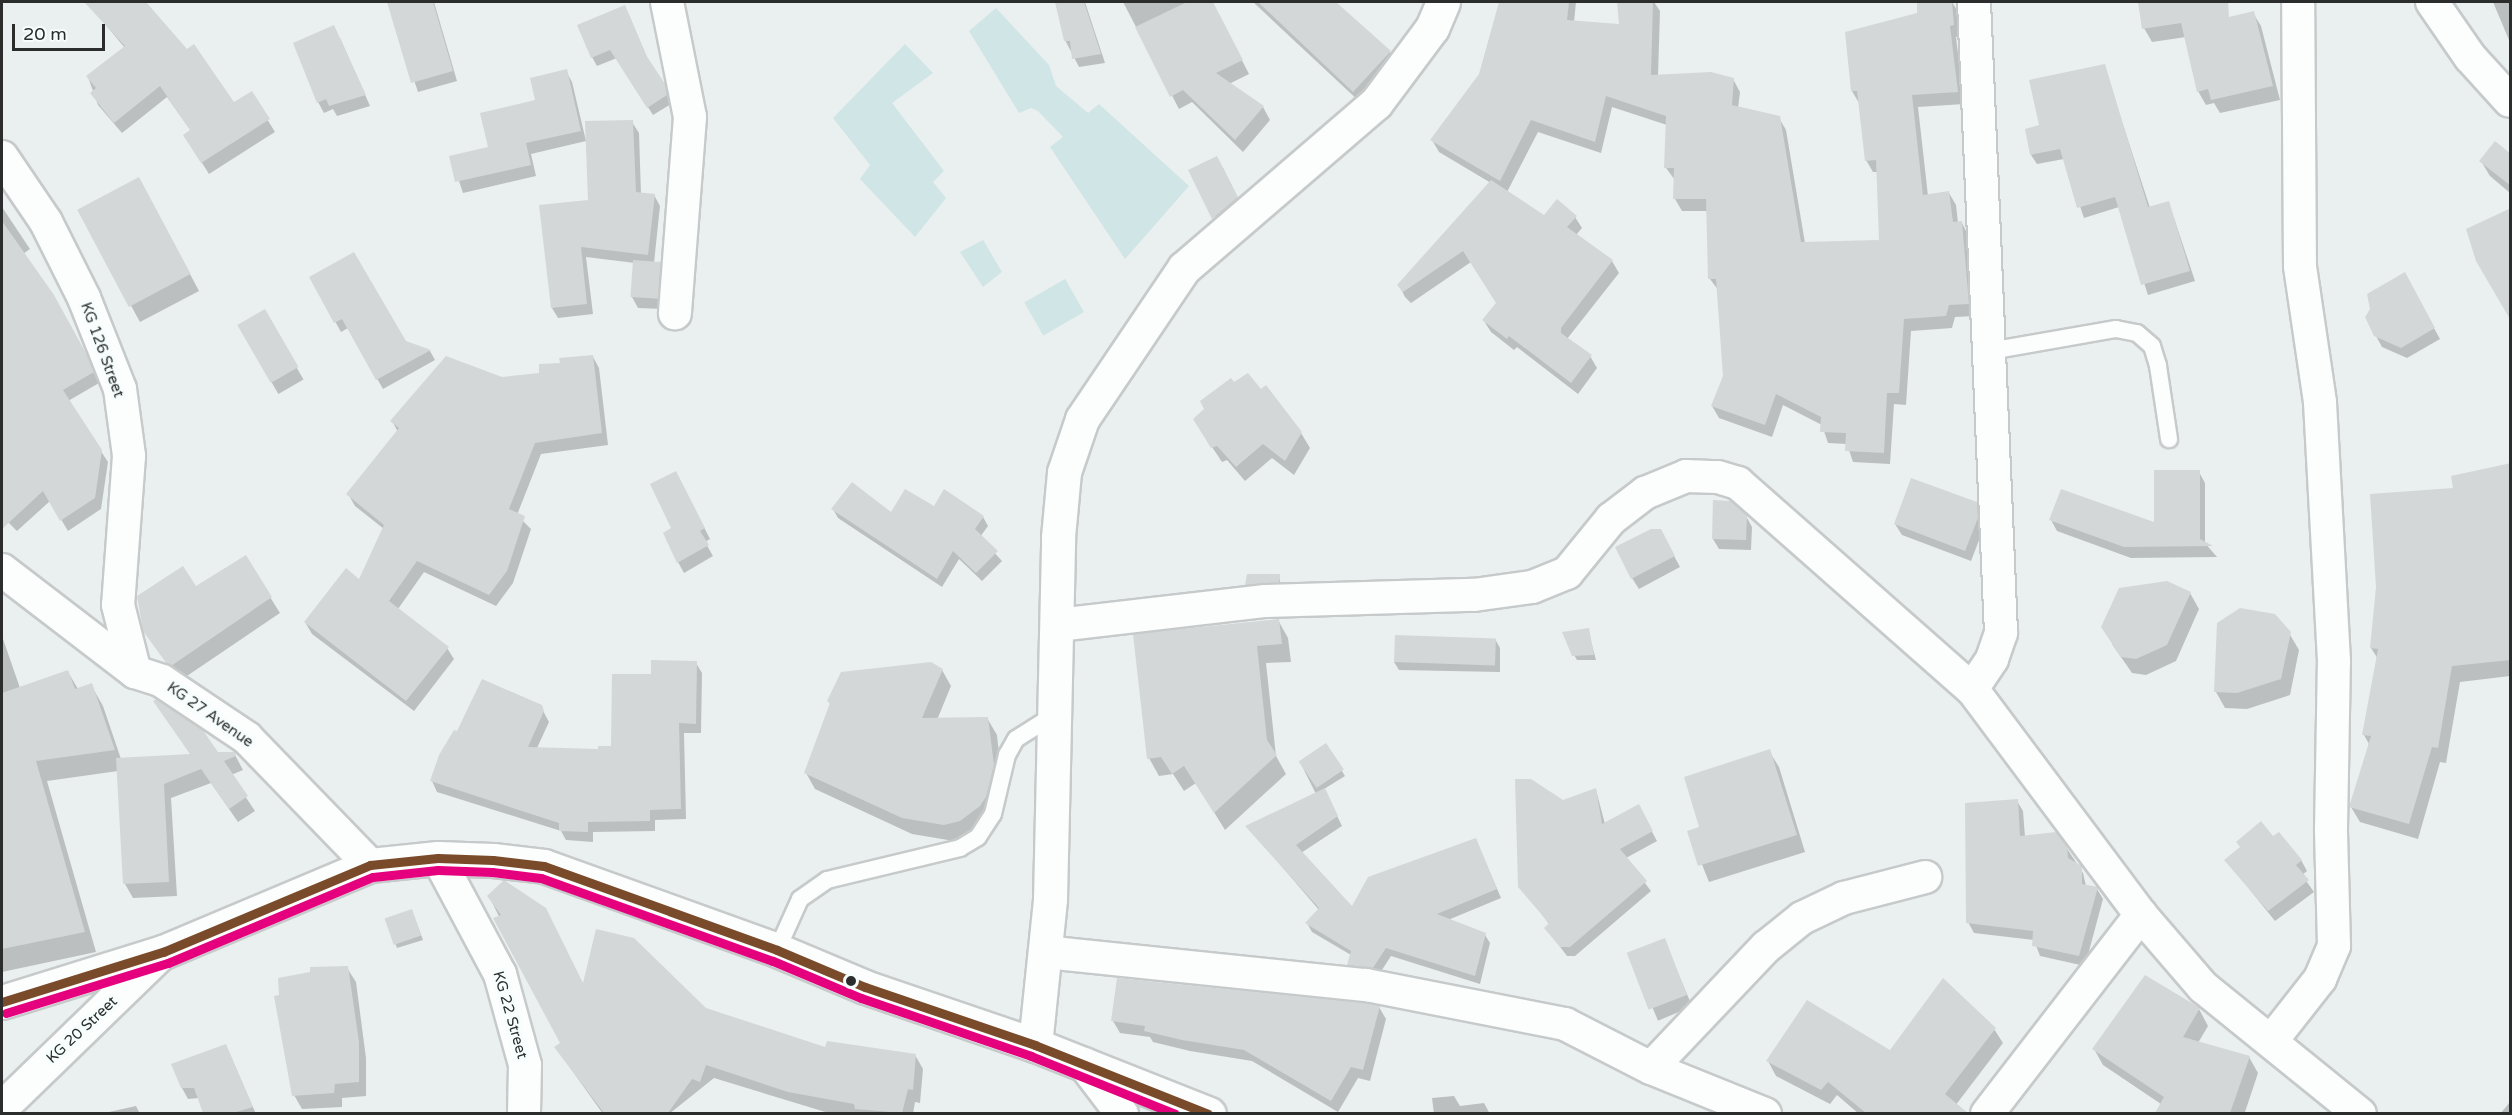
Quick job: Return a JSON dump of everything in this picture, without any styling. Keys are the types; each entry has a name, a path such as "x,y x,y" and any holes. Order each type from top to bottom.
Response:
{"main road":[{"path":"1035,1045 1050,899 1058,625 1058,537 1064,472 1082,419 1184,268 1376,103 1432,28 1443,2"},
{"path":"2,1002 163,952 370,865 438,858 544,866 777,950 865,987 1035,1045 1209,1113"}],"street":[{"path":"667,2 690,117 675,313"},
{"path":"1972,689 1992,659 2001,633 1974,2"},
{"path":"2272,1040 2320,979 2334,946 2331,828 2334,661 2320,402 2300,266 2298,2"},
{"path":"2432,2 2470,57 2511,101"},
{"name":"KG 126 Street","path":"2,156 46,222 84,298 120,389 129,456 118,605 135,672"},
{"path":"1058,625 1266,601 1474,595 1532,587 1567,573 1611,519 1645,493 1686,476 1719,477 1738,483 1972,689 2141,915 2203,987 2272,1040 2360,1113"},
{"name":"KG 27 Avenue","path":"2,570 135,672 162,681 247,738 370,865"},
{"name":"KG 22 Street","path":"438,858 500,974 525,1065 524,1113"},
{"path":"1651,1068 1766,947 1802,918 1844,898 1925,877"},
{"path":"1987,1113 2141,915"},
{"name":"KG 20 Street","path":"2,1108 163,952"},
{"path":"1045,952 1366,985 1564,1024 1651,1068 1759,1112"},
{"path":"1084,1064 1122,1113"}],"lane":[{"path":"1990,351 2116,329 2137,333 2152,346 2158,366 2169,439"},
{"path":"777,950 800,899 827,880 960,848 978,837 993,813 1007,755 1016,739 1054,715"}],"shaded area":[{"path":"996,8 1049,65 1056,86 1088,113 1099,104 1189,186 1125,259 1050,147 1063,137 1038,111 1031,108 1019,113 969,31"},
{"path":"905,44 933,73 892,103 944,171 933,182 946,198 915,237 860,179 870,165 833,118"},
{"path":"983,240 1002,272 983,287 960,252"},
{"path":"1065,279 1084,312 1043,335 1024,302"}],"building":[{"path":"84,2 146,2 187,49 194,44 234,102 252,91 270,119 201,163 183,135 190,130 160,86 114,123 90,93 96,88 86,76 125,46"},
{"path":"387,2 433,2 453,71 411,83"},
{"path":"1055,2 1084,2 1101,54 1072,59 1070,41 1064,41"},
{"path":"1187,2 1213,2 1243,60 1216,73 1264,106 1235,140 1183,90 1170,97 1135,27"},
{"path":"1258,2 1336,2 1391,51 1353,92"},
{"path":"1499,2 1569,2 1567,20 1619,24 1617,2 1653,2 1651,75 1711,72 1734,78 1732,105 1780,116 1801,242 1879,240 1876,160 1865,161 1857,91 1851,91 1845,32 1917,13 1917,2 1952,2 1954,25 1950,26 1958,92 1912,95 1923,195 1949,191 1953,222 1962,221 1969,304 1949,305 1946,316 1904,319 1899,393 1887,393 1884,453 1845,451 1846,433 1820,432 1821,417 1776,394 1765,425 1711,406 1723,376 1716,279 1708,279 1706,199 1673,199 1674,168 1664,168 1666,116 1606,96 1595,142 1531,120 1500,181 1430,140 1479,74"},
{"path":"2138,2 2228,2 2229,17 2254,11 2273,86 2211,100 2208,89 2197,92 2181,23 2142,29"},
{"path":"625,5 646,55 665,84 667,95 647,108 610,50 591,58 577,25"},
{"path":"334,25 366,95 329,106 326,99 317,103 293,43"},
{"path":"2105,64 2148,207 2169,201 2190,271 2141,285 2115,197 2077,208 2060,149 2030,155 2025,129 2039,125 2029,80"},
{"path":"567,69 581,131 526,143 531,165 455,182 449,156 488,147 480,113 535,100 530,78"},
{"path":"633,120 636,192 655,194 648,255 581,247 587,304 551,308 539,205 588,200 585,121"},
{"path":"2495,141 2511,154 2511,186 2479,161"},
{"path":"1217,156 1238,197 1212,219 1188,170"},
{"path":"139,177 191,274 129,307 77,210"},
{"path":"1491,180 1544,215 1557,199 1577,216 1567,227 1613,260 1561,328 1561,333 1592,355 1571,383 1509,336 1507,339 1482,320 1496,303 1463,251 1403,292 1397,285"},
{"path":"2511,208 2511,321 2476,261 2466,229"},
{"path":"2,221 54,295 87,355 94,372 63,390 102,450 95,498 60,521 43,491 2,529"},
{"path":"354,252 406,341 431,350 376,380 342,319 334,323 309,277"},
{"path":"633,260 661,262 658,299 630,297"},
{"path":"2405,272 2435,328 2401,348 2374,336 2365,317 2370,309 2367,294"},
{"path":"265,309 298,367 271,383 237,325"},
{"path":"593,355 602,433 535,443 509,509 525,516 507,571 489,595 417,561 389,601 449,647 406,701 304,622 346,568 359,579 384,525 346,494 399,428 390,421 446,356 502,377 539,373 539,364 560,363 559,358"},
{"path":"1248,373 1261,389 1266,385 1302,432 1285,461 1263,444 1236,467 1217,446 1211,448 1193,419 1204,409 1200,401 1231,378 1234,382"},
{"path":"2511,463 2511,660 2452,666 2438,748 2432,747 2409,824 2349,807 2371,736 2362,735 2378,649 2370,648 2376,587 2370,494 2453,488 2451,476"},
{"path":"2154,470 2200,470 2200,539 2213,546 2124,547 2049,520 2061,489 2154,522"},
{"path":"676,471 705,528 700,531 709,545 677,563 663,533 671,528 650,484"},
{"path":"1911,478 1977,502 1978,518 1965,551 1894,524"},
{"path":"852,482 891,512 905,489 934,506 944,489 984,516 975,529 998,551 976,573 953,551 937,579 831,509"},
{"path":"1713,500 1731,501 1747,515 1746,540 1712,539"},
{"path":"1651,529 1661,529 1675,556 1631,579 1615,547"},
{"path":"246,555 272,597 171,666 167,664 143,631 137,596 183,566 196,586"},
{"path":"1247,574 1280,574 1279,583 1245,585"},
{"path":"2167,581 2191,592 2167,645 2136,659 2121,657 2101,627 2119,588"},
{"path":"2240,608 2275,614 2291,632 2281,679 2237,693 2214,692 2217,623"},
{"path":"1279,619 1282,644 1257,646 1267,740 1277,755 1214,813 1184,766 1172,774 1161,757 1147,759 1133,634"},
{"path":"1589,628 1594,655 1572,656 1562,632"},
{"path":"1395,635 1496,639 1495,666 1394,662"},
{"path":"651,660 697,661 696,724 679,723 681,809 650,810 650,821 588,822 588,832 559,831 559,823 430,781 439,755 454,730 457,731 482,679 542,705 544,711 528,747 598,749 598,746 611,746 612,674 651,674"},
{"path":"931,662 943,669 922,718 988,717 994,765 986,797 980,806 960,821 944,825 902,818 804,773 830,703 827,701 841,672"},
{"path":"68,670 75,689 92,683 115,750 36,761 85,932 2,949 2,693"},
{"path":"157,699 202,729 218,752 235,752 236,756 224,761 248,796 229,809 201,769 164,784 169,882 123,884 116,758 190,754 153,701"},
{"path":"1326,743 1344,770 1317,788 1299,761"},
{"path":"1770,749 1797,835 1698,866 1687,831 1699,827 1684,777"},
{"path":"1515,779 1531,779 1563,800 1596,788 1602,824 1639,804 1653,831 1620,849 1647,881 1570,947 1560,947 1544,928 1549,923 1518,887"},
{"path":"1325,788 1338,816 1296,845 1352,906 1368,877 1476,838 1497,889 1437,914 1486,933 1475,976 1386,948 1373,968 1347,965 1351,951 1305,923 1319,908 1245,826"},
{"path":"2018,799 2020,836 2056,832 2067,846 2068,858 2082,866 2082,884 2098,887 2079,956 2032,946 2033,931 1966,923 1965,803"},
{"path":"2261,821 2273,836 2279,832 2302,860 2296,865 2309,880 2268,911 2224,860 2240,847 2236,842"},
{"path":"504,880 546,908 583,983 596,929 634,938 706,1008 825,1047 827,1041 916,1054 913,1090 908,1089 902,1113 855,1109 854,1104 788,1092 706,1065 700,1082 692,1079 668,1113 604,1113 554,1047 560,1043 493,918 501,915 487,896"},
{"path":"412,909 421,935 394,945 385,918"},
{"path":"1665,938 1687,995 1649,1010 1627,953"},
{"path":"348,966 359,1042 359,1082 335,1084 334,1093 292,1096 274,996 279,995 278,978 310,972 310,967"},
{"path":"2145,975 2200,1008 2183,1037 2250,1056 2230,1113 2155,1113 2164,1097 2092,1049"},
{"path":"1117,978 1380,1006 1363,1070 1351,1067 1331,1101 1244,1050 1182,1040 1144,1031 1145,1026 1111,1021"},
{"path":"1943,978 1996,1028 1945,1094 1968,1113 1866,1113 1828,1082 1821,1090 1766,1061 1807,1000 1890,1050"},
{"path":"226,1044 253,1107 233,1113 203,1113 194,1088 181,1088 171,1064"}],"transit line":[{"path":"2,1002 163,952 370,865 438,858 493,860 544,866 777,950 865,987 1035,1045 1208,1114"},
{"path":"6,1013 168,963 373,877 438,870 492,872 541,878 773,961 861,998 1031,1056 1175,1114"}]}
